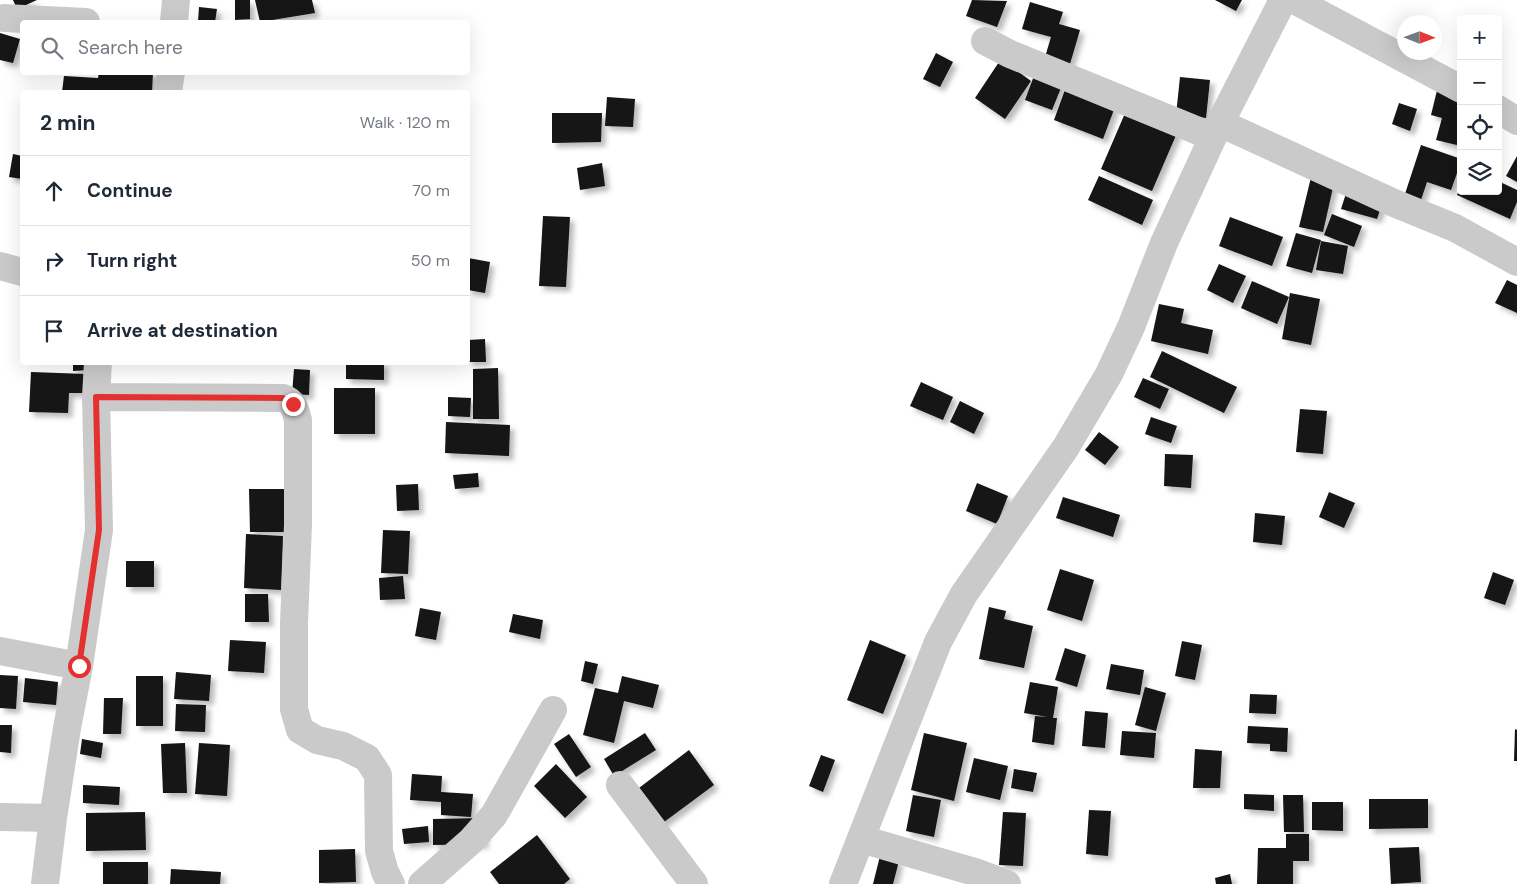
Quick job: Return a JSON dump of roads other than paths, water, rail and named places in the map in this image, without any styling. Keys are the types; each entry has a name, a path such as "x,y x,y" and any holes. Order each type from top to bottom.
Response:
{"street":[{"path":"174,20 176,0"},
{"path":"843,884 938,642 964,594 1066,447 1109,374 1131,327 1164,243 1217,130 1283,0"},
{"path":"1294,0 1457,87"},
{"path":"4,18 45,20"},
{"path":"985,41 1010,54 1217,130 1455,228 1517,262"},
{"path":"168,90 171,75"},
{"path":"1502,113 1517,122"},
{"path":"0,266 20,271"},
{"path":"45,884 53,818 79,666 99,530 96,397 98,365"},
{"path":"96,397 283,398 293,404 298,420 294,709 300,730 316,740 343,746 366,758 378,775 379,851 385,872 391,884"},
{"path":"0,651 79,666"},
{"path":"422,884 472,841 494,815 553,710"},
{"path":"620,785 694,884"},
{"path":"0,817 53,818"},
{"path":"861,839 978,873 1007,884"}]}
